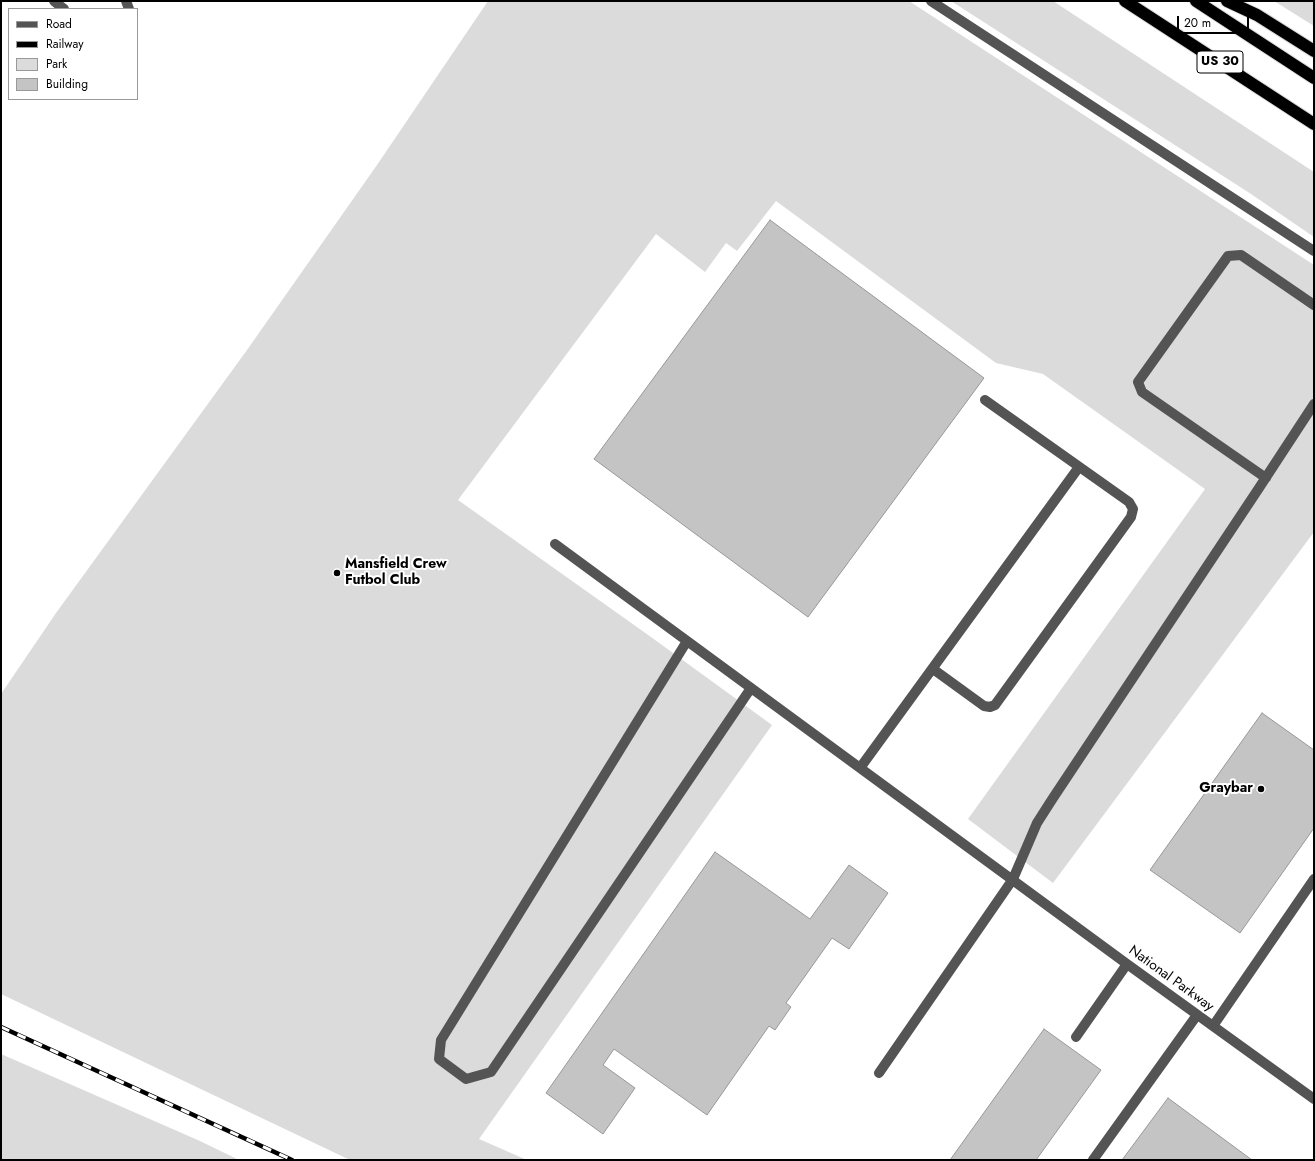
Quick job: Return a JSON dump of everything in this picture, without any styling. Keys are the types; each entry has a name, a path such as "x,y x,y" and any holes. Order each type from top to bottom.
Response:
{"highway":[{"name":"US 30","path":"1125,1 1314,124"},
{"name":"US 30","path":"1196,1 1314,78"},
{"path":"1227,1 1257,15 1314,51"}],"street":[{"path":"54,1 63,8"},
{"path":"931,1 1314,251"},
{"path":"1266,478 1142,392 1138,382 1228,256 1240,256 1314,305"},
{"path":"933,669 984,706 990,707 995,705 1127,524 1133,509 1129,502 985,400"},
{"path":"879,1073 1013,879 1037,823 1314,404"},
{"path":"860,768 1079,467"},
{"name":"National Parkway","path":"555,544 1127,964 1314,1099"},
{"path":"687,641 441,1040 439,1059 466,1079 491,1072 751,688"},
{"path":"1212,1026 1314,880"},
{"path":"1076,1037 1127,964"},
{"path":"1093,1160 1197,1015"}],"green space":[{"name":"Mansfield Crew Futbol Club","path":"488,1 909,1 1314,265 1314,532 1053,883 968,819 1205,489 1043,374 996,363 776,201 737,251 726,243 705,272 656,234 458,500 772,725 479,1139 527,1160 350,1160 1,994 1,694 56,613 247,350 377,165"},
{"path":"951,1 1053,1 1314,172 1314,237 1251,194"},
{"path":"1274,1 1314,1 1314,26"},
{"path":"1,1054 200,1141 239,1160 1,1160"}],"building":[{"path":"770,220 984,378 808,617 594,459"},
{"name":"Graybar","path":"1262,713 1314,750 1314,828 1240,933 1150,870"},
{"path":"715,852 810,919 849,865 888,893 849,949 832,938 786,1003 791,1007 775,1030 769,1026 707,1115 614,1049 603,1065 635,1088 603,1134 546,1093"},
{"path":"1044,1029 1101,1070 1036,1160 950,1160"},
{"path":"1168,1098 1252,1160 1122,1160"}],"railway":[{"path":"1,1027 292,1160"}],"place":[{"name":"Mansfield Crew Futbol Club","path":"337,573"},
{"name":"Graybar","path":"1261,789"}]}
